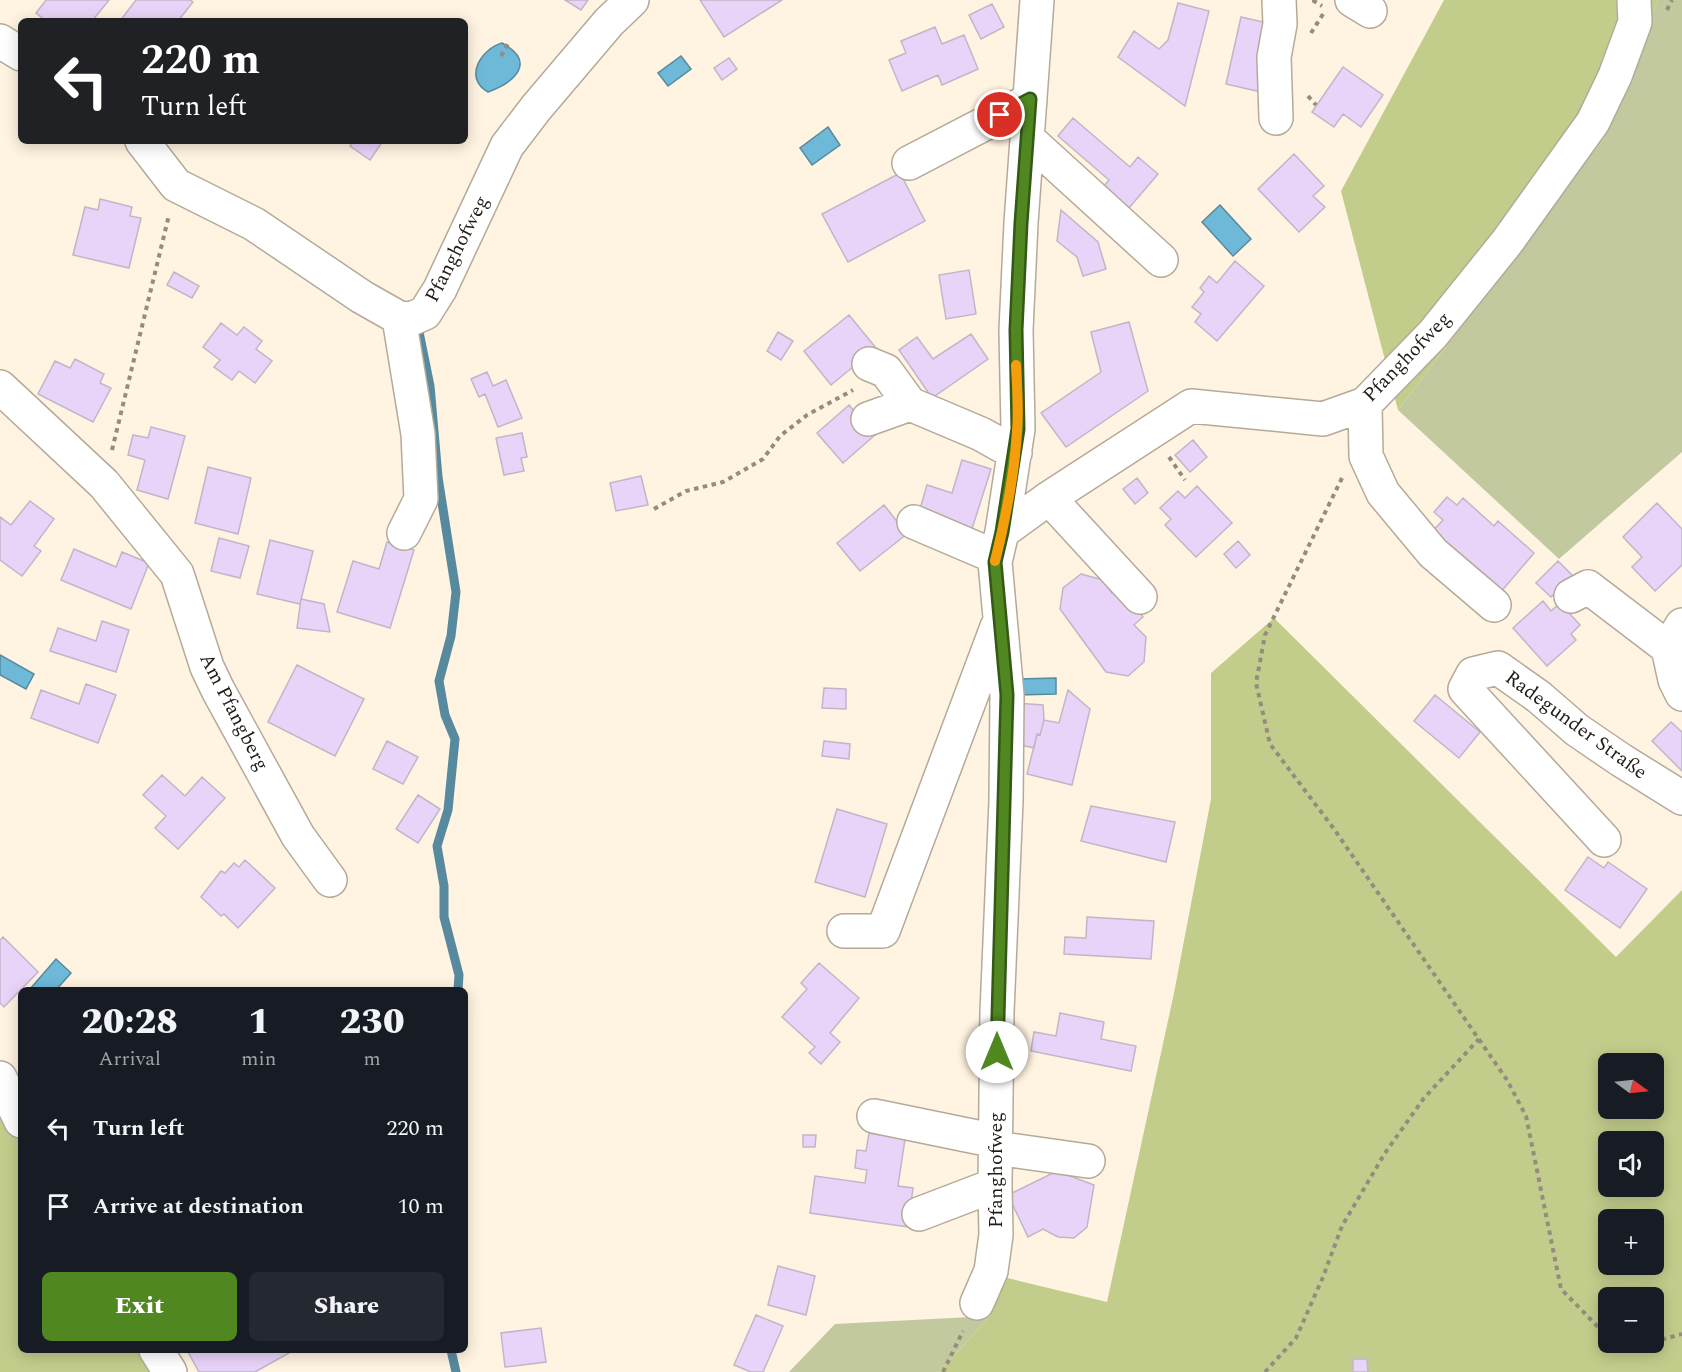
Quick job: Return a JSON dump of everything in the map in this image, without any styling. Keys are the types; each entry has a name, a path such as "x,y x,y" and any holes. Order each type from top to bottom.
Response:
{"street":[{"name":"Pfanghofweg","path":"399,318 411,319 424,313 440,289 507,146 609,22 632,0"},
{"name":"Pfanghofweg","path":"977,1303 991,1271 996,1235 997,1000 1006,801 1007,695 1000,620 999,545 1018,429 1016,330 1037,0"},
{"path":"1276,118 1274,57 1280,24 1279,0"},
{"name":"Pfanghofweg","path":"999,545 1048,498 1191,406 1323,419 1365,418 1507,242 1593,122 1615,76 1635,22 1634,0"},
{"path":"909,163 1030,99"},
{"path":"1027,138 1161,260"},
{"path":"144,144 176,185 254,224 326,274 399,318 418,434 421,498 404,533"},
{"path":"910,404 886,371 866,392 910,404 981,434 1015,453"},
{"name":"Am Pfangberg","path":"0,387 104,484 177,574 207,667 218,690 298,836 330,880"},
{"path":"1365,418 1366,456 1383,493 1432,553 1494,605"},
{"path":"1048,498 1140,597"},
{"path":"914,522 999,545"},
{"path":"1571,596 1588,587 1675,636 1675,680 1682,694"},
{"path":"844,931 883,931 1000,620"},
{"name":"Radegunder Straße","path":"1604,840 1465,689 1473,674 1498,668 1539,697 1577,730 1682,798"},
{"path":"0,1078 18,1115"},
{"path":"874,1116 996,1144 1088,1161"},
{"path":"919,1214 995,1185"},
{"path":"158,1353 170,1372"}],"path":[{"path":"501,56 509,42"},
{"path":"104,484 176,185"},
{"path":"654,509 686,491 723,482 763,459 780,436 807,415 851,390 866,392"},
{"path":"1365,418 1265,635 1256,683 1270,744 1334,829 1507,1080 1526,1116 1561,1289 1598,1327"},
{"path":"1265,1372 1296,1338 1323,1277 1342,1226 1385,1153 1424,1098 1479,1040"},
{"path":"943,1372 977,1303"},
{"path":"1664,1339 1682,1334"}],"green space":[{"path":"1444,0 1658,0 1605,137 1398,410 1341,191"},
{"path":"1658,0 1682,0 1682,452 1559,559 1398,410 1605,137"},
{"path":"1274,618 1616,957 1682,890 1682,1372 939,1372 990,1316 1003,1277 1107,1302 1174,993 1211,799 1211,673"},
{"path":"0,1077 18,1102 18,1353 175,1353 186,1372 0,1372"},
{"path":"990,1316 939,1372 789,1372 835,1324"}],"water":[{"path":"502,43 513,50 518,57 520,64 518,71 506,83 488,92 477,79 478,65 487,51"},
{"path":"681,56 691,69 668,86 658,73"},
{"path":"828,127 840,145 812,165 800,148"},
{"path":"1220,205 1251,239 1233,256 1202,222"},
{"path":"0,655 34,674 26,689 0,675"},
{"path":"1056,678 1056,694 1018,695 1018,679"},
{"path":"56,959 71,973 59,987 32,987"}],"building":[{"path":"46,0 109,0 94,18 42,18 36,13"},
{"path":"136,0 190,0 193,2 180,18 122,18"},
{"path":"565,0 588,0 581,10"},
{"path":"700,0 782,0 724,37"},
{"path":"1178,3 1209,11 1185,106 1118,57 1134,31 1159,49 1168,40"},
{"path":"992,4 1004,27 981,39 969,15"},
{"path":"1241,17 1268,23 1261,92 1226,84"},
{"path":"935,27 942,44 964,35 978,69 942,85 938,75 902,91 889,60 906,53 901,41"},
{"path":"729,58 737,69 722,80 714,68"},
{"path":"1343,67 1383,95 1361,127 1343,114 1334,127 1312,112"},
{"path":"1073,118 1130,167 1138,157 1158,174 1129,208 1104,186 1109,180 1058,136"},
{"path":"351,144 381,144 370,160 350,146"},
{"path":"1294,154 1324,186 1313,196 1325,207 1299,232 1258,189"},
{"path":"900,173 925,221 848,262 822,214"},
{"path":"100,199 132,207 130,216 141,218 129,268 73,255 85,207 98,210"},
{"path":"1061,210 1098,242 1106,269 1083,276 1077,257 1057,241"},
{"path":"1235,261 1264,286 1217,341 1195,322 1201,314 1192,307 1204,292 1200,288 1209,276 1217,283"},
{"path":"969,270 976,314 946,319 939,275"},
{"path":"174,272 199,286 192,298 167,285"},
{"path":"849,315 876,348 831,385 804,351"},
{"path":"1129,322 1148,391 1066,447 1041,413 1101,372 1091,332"},
{"path":"221,323 237,335 244,327 262,341 256,349 272,361 255,383 239,371 232,380 214,367 220,360 203,347"},
{"path":"778,332 793,341 781,360 767,351"},
{"path":"971,334 988,359 932,398 899,350 917,337 933,359"},
{"path":"75,359 104,374 100,383 111,388 93,422 38,394 55,361 70,368"},
{"path":"487,372 493,386 506,380 522,418 498,427 485,394 479,397 471,379"},
{"path":"849,405 875,435 843,463 817,433"},
{"path":"151,427 185,436 168,499 137,490 145,460 128,455 133,435 148,438"},
{"path":"522,433 527,457 521,458 524,471 504,475 496,438"},
{"path":"1193,440 1207,457 1190,472 1175,455"},
{"path":"962,460 991,469 971,532 936,522 938,514 920,509 927,485 952,493"},
{"path":"208,467 251,478 238,534 195,523"},
{"path":"641,476 648,505 616,511 610,483"},
{"path":"1137,478 1148,493 1135,504 1123,489"},
{"path":"1197,486 1232,523 1196,557 1165,525 1171,519 1160,508 1178,491 1185,498"},
{"path":"1447,497 1457,505 1463,498 1494,526 1498,521 1534,553 1500,593 1432,532 1443,520 1434,512"},
{"path":"30,501 54,519 34,546 41,551 22,576 0,560 0,517 11,525"},
{"path":"1657,503 1682,529 1682,565 1655,591 1632,567 1642,557 1623,537"},
{"path":"884,505 907,534 860,571 837,543"},
{"path":"219,538 249,546 240,578 211,571"},
{"path":"270,540 313,551 300,604 257,594"},
{"path":"1238,541 1250,555 1236,568 1224,554"},
{"path":"387,542 414,550 390,628 337,612 353,561 379,569"},
{"path":"74,549 116,567 122,552 149,563 131,609 61,580"},
{"path":"1558,561 1573,576 1551,597 1536,583"},
{"path":"1081,574 1103,580 1112,593 1121,586 1143,617 1134,625 1146,637 1144,662 1128,676 1106,672 1060,609 1063,588"},
{"path":"301,599 324,604 330,632 297,628"},
{"path":"1543,601 1551,611 1560,603 1580,625 1571,634 1576,640 1547,666 1513,628"},
{"path":"102,621 129,630 116,672 50,651 58,628 96,641"},
{"path":"297,665 364,699 335,756 268,722"},
{"path":"86,684 116,695 98,743 31,718 41,690 79,704"},
{"path":"824,688 846,689 846,709 822,708"},
{"path":"1068,690 1090,709 1072,785 1027,774 1037,734 1040,735 1044,720 1059,723"},
{"path":"1435,695 1480,732 1459,758 1414,721"},
{"path":"1016,703 1043,705 1044,720 1040,735 1037,734 1034,748 1016,744"},
{"path":"1671,722 1682,732 1682,771 1652,741"},
{"path":"387,741 418,757 403,784 373,769"},
{"path":"824,741 850,744 849,759 822,756"},
{"path":"162,775 185,796 202,777 225,798 178,849 155,828 166,816 143,795"},
{"path":"418,795 440,809 418,843 396,829"},
{"path":"1091,806 1175,822 1166,862 1081,841"},
{"path":"837,809 887,824 865,897 815,882"},
{"path":"1588,857 1604,868 1608,862 1647,889 1620,928 1565,890"},
{"path":"245,860 275,888 238,928 201,897 221,871 225,873 234,863 239,867"},
{"path":"1087,917 1154,921 1151,959 1064,954 1065,937 1086,938"},
{"path":"3,937 38,972 23,987 18,987 18,993 4,1007 0,1003 0,940"},
{"path":"819,963 859,998 830,1033 840,1042 821,1064 809,1053 815,1047 782,1017 807,989 801,983"},
{"path":"1060,1013 1104,1022 1101,1039 1136,1046 1131,1071 1031,1051 1034,1032 1056,1036"},
{"path":"869,1133 905,1139 898,1186 913,1188 908,1227 810,1213 815,1176 865,1183 867,1170 855,1168 857,1150 866,1151"},
{"path":"803,1135 816,1135 815,1147 803,1147"},
{"path":"1057,1171 1094,1185 1087,1227 1074,1238 1058,1237 1043,1229 1028,1237 1008,1195"},
{"path":"778,1266 815,1276 806,1315 768,1305"},
{"path":"756,1315 783,1326 763,1372 751,1372 734,1365"},
{"path":"541,1328 546,1362 505,1367 501,1333"},
{"path":"189,1353 289,1353 255,1372 199,1372"},
{"path":"1353,1359 1367,1359 1368,1372 1353,1372"}],"waterway":[{"path":"419,332 430,386 438,477 456,592 451,636 439,681 445,715 455,739 448,810 437,846 444,886 444,917 459,975 458,987"},
{"path":"452,1353 456,1372"}],"slow traffic":[{"path":"995,561 1002,532 1018,429 1016,365"}],"route":[{"path":"997,1052 1006,801 1007,695 995,562 1018,429 1016,330 1030,99 1000,115"}]}
